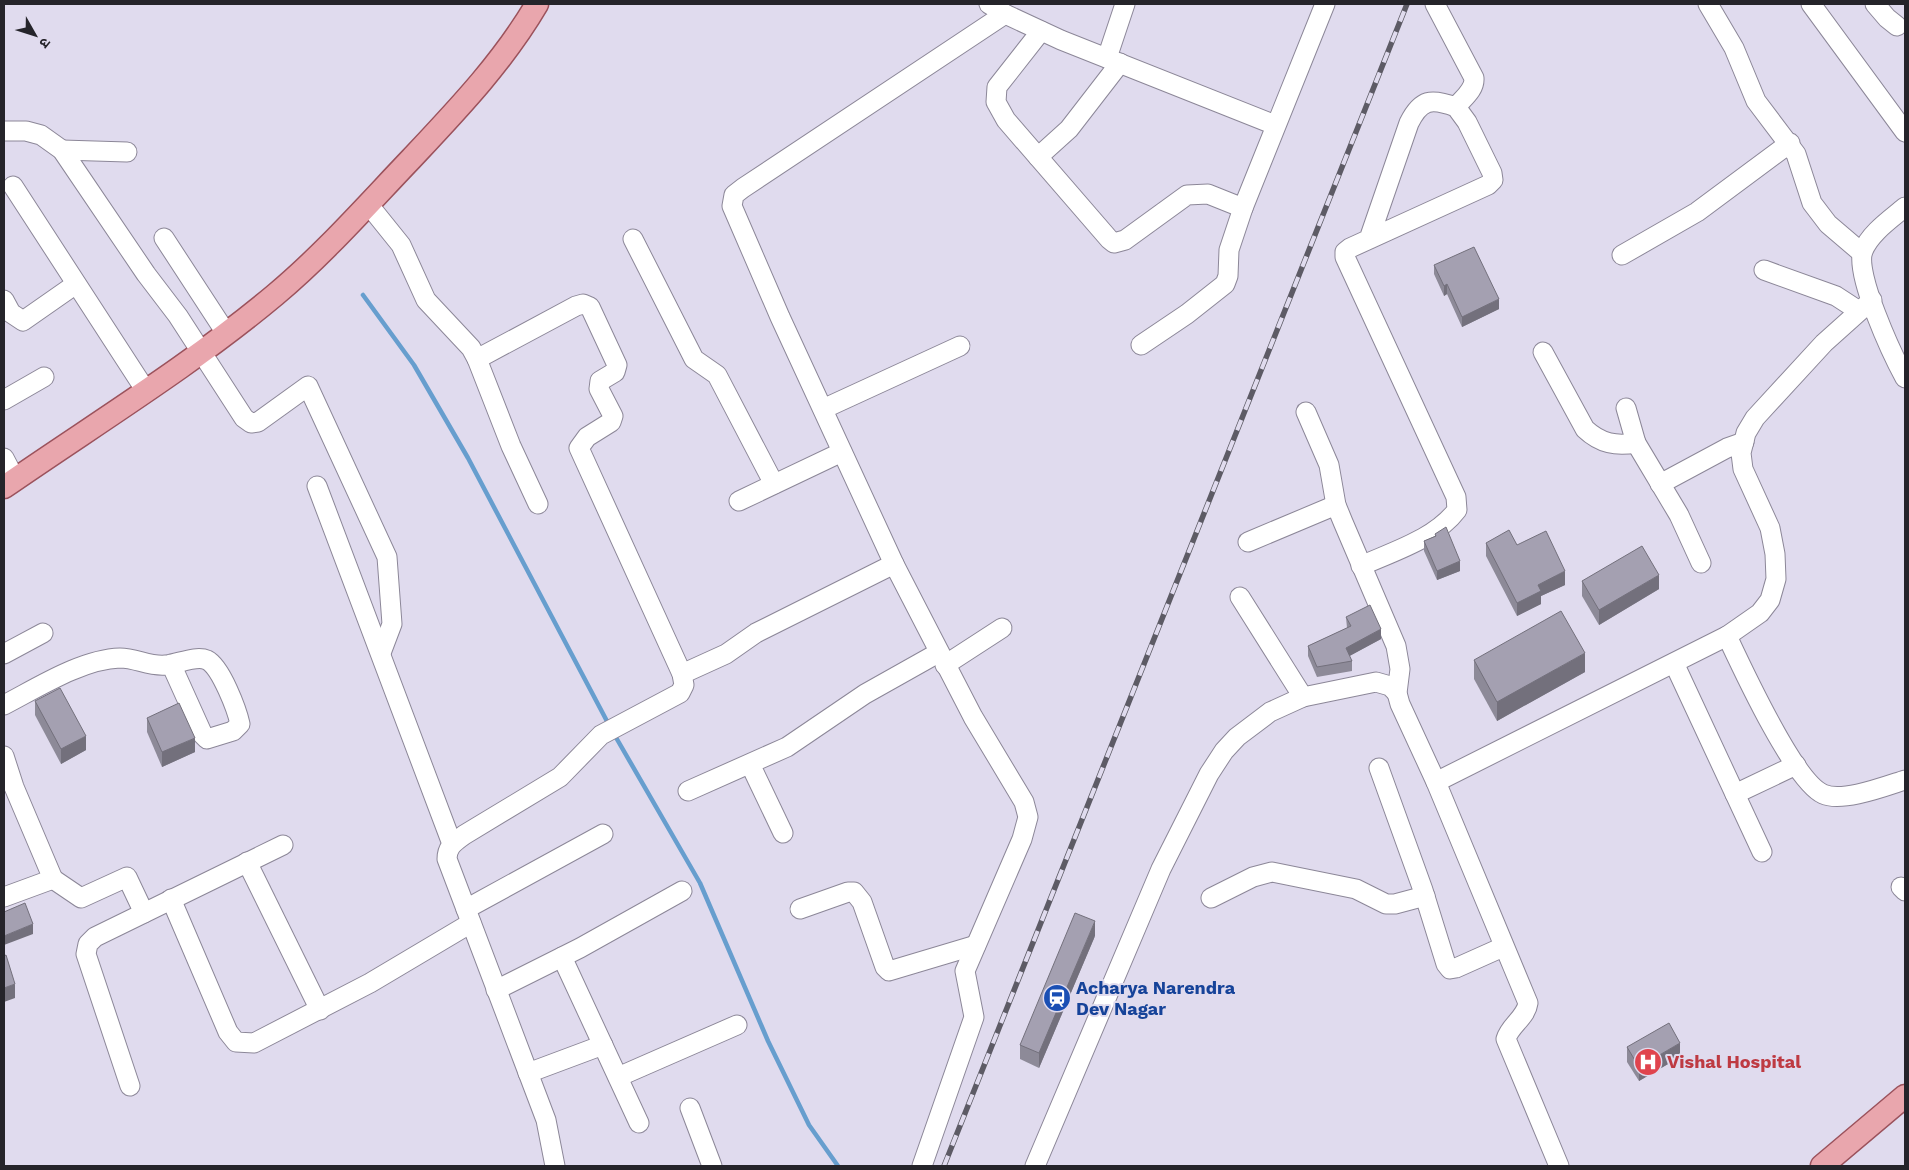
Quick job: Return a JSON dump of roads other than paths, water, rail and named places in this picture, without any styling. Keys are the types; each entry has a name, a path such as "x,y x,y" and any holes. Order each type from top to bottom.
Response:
{"main road":[{"path":"9,483 202,352 276,294 368,204 487,75 522,29 537,4"},
{"path":"1822,1166 1905,1096"}],"street":[{"path":"1038,157 1069,129 1113,60 1125,4"},
{"path":"1141,345 1187,314 1225,284 1228,276 1229,250 1243,208 1325,4"},
{"path":"1435,4 1474,78 1475,84 1456,107"},
{"path":"1708,4 1734,48 1756,101 1790,143 1796,154 1807,190 1819,214 1835,231 1862,252"},
{"path":"1811,4 1905,132"},
{"path":"1875,4 1897,26"},
{"path":"922,1166 974,1016 965,971 1022,839 1028,817 1024,802 973,717 894,564 732,206 734,195 997,9 1041,31 1275,126"},
{"path":"1041,31 997,86 995,95 1006,120 1114,243 1125,240 1186,195 1208,194 1243,208"},
{"path":"1361,566 1436,531 1457,510 1456,497 1345,257 1345,252 1350,248 1488,185 1493,180 1492,173 1468,122 1456,107 1429,102 1421,104 1415,112 1369,239"},
{"path":"4,131 26,131 41,135 62,150 202,352 244,418 251,423 258,422 308,386 387,557 392,624 381,653"},
{"path":"1622,255 1697,212 1790,143"},
{"path":"62,150 127,152"},
{"path":"13,186 146,391"},
{"path":"368,204 400,245 426,300 470,348 477,359 511,446 538,504"},
{"path":"1905,206 1870,239 1862,252 1861,267 1866,305 1905,378"},
{"path":"164,238 226,333"},
{"path":"632,239 694,359 717,376 774,484"},
{"path":"1764,270 1866,305"},
{"path":"4,300 11,314 23,320 76,284"},
{"path":"477,359 576,306 583,304 590,307 617,365 615,372 600,381 599,389 613,416 611,422 587,437 579,448 682,674 684,685 680,693 624,721 601,735 560,777 452,844 447,851 447,858 550,1135 555,1166"},
{"path":"1436,782 1727,636 1760,613 1770,600 1776,579 1775,554 1770,528 1743,468 1741,453 1744,442 1755,418 1824,343 1866,305"},
{"path":"823,409 960,346"},
{"path":"1543,352 1585,429 1594,437 1612,445 1636,443"},
{"path":"4,400 44,377"},
{"path":"1626,408 1636,443 1679,515 1701,563"},
{"path":"1306,412 1330,465 1336,505 1399,656 1397,693 1400,704 1436,782 1503,947 1528,1003 1523,1016 1508,1032 1506,1039 1559,1166"},
{"path":"1660,484 1727,448 1744,442"},
{"path":"739,501 842,452"},
{"path":"4,458 9,483"},
{"path":"317,486 452,844"},
{"path":"1248,542 1336,505"},
{"path":"682,674 726,654 756,633 894,564"},
{"path":"1240,597 1303,697"},
{"path":"688,791 795,742 865,694 942,659 1002,628"},
{"path":"4,654 43,633"},
{"path":"1727,636 1762,708 1796,765 1811,784 1824,794 1853,795 1905,780"},
{"path":"4,706 56,678 108,659 123,658 153,665 171,664"},
{"path":"1674,663 1762,852"},
{"path":"1035,1166 1161,869 1213,765 1230,744 1249,727 1270,712 1303,697 1376,682 1390,686 1397,693"},
{"path":"4,756 14,787 53,879 81,898 127,877 144,913"},
{"path":"750,764 783,833"},
{"path":"1735,794 1796,765"},
{"path":"1379,768 1425,896 1446,964 1450,969 1456,968 1503,947"},
{"path":"171,899 228,1032 236,1042 254,1042 320,1010 603,834"},
{"path":"130,1086 86,954 88,944 95,937 283,845"},
{"path":"247,862 320,1010"},
{"path":"1211,898 1253,877 1272,872 1356,889 1386,904 1395,904 1425,896"},
{"path":"4,897 53,879"},
{"path":"496,990 562,957 682,890"},
{"path":"800,909 854,892 862,902 885,967 889,971 976,945"},
{"path":"562,957 639,1123"},
{"path":"618,1078 737,1025"},
{"path":"528,1073 602,1045"},
{"path":"690,1108 712,1166"}],"waterway":[{"path":"363,295 414,365 468,458 609,725"},
{"path":"614,734 700,883 768,1041 809,1125 838,1166"}],"railway":[{"path":"944,1166 1407,4"}],"place":[{"name":"Acharya Narendra Dev Nagar","path":"1057,998"},
{"name":"Vishal Hospital","path":"1648,1062"}]}
